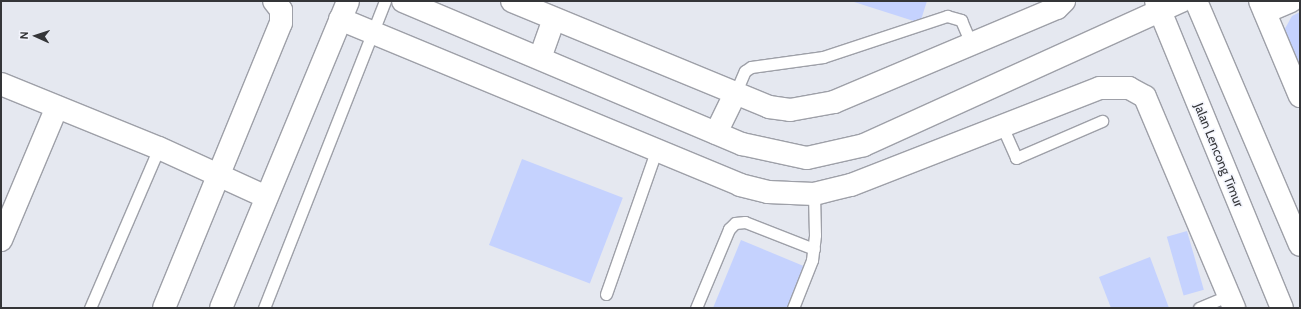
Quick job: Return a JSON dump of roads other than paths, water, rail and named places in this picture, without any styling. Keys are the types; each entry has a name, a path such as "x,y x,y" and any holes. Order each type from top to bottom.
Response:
{"main road":[{"path":"164,308 281,24 281,10 274,1"},
{"path":"403,1 742,144 807,158 864,146 1158,6 1182,1"},
{"path":"512,1 535,6 554,19 734,94 769,107 790,110 812,108 834,102 1057,8 1064,1"},
{"path":"1196,1 1300,245"},
{"path":"1291,1 1262,6 1300,96"},
{"name":"Jalan Lencong Timur","path":"1158,6 1282,308"},
{"path":"220,308 344,10 373,33 740,185 768,192 814,194 851,185 1100,88 1121,86 1139,91 1145,97 1232,301"},
{"path":"540,58 554,19"},
{"path":"1,84 159,148 218,177 266,197"},
{"path":"716,133 734,94"},
{"path":"1,240 57,107"}],"lane":[{"path":"264,308 385,1"},
{"path":"734,94 745,70 751,67 824,57 947,16 961,20 971,44"},
{"path":"1002,126 1016,158 1102,121"},
{"path":"90,308 159,148"},
{"path":"606,294 656,151"},
{"path":"793,308 812,260 814,249 814,194"},
{"path":"696,308 729,229 735,223 745,222 814,249"},
{"path":"1199,308 1232,301"}]}
